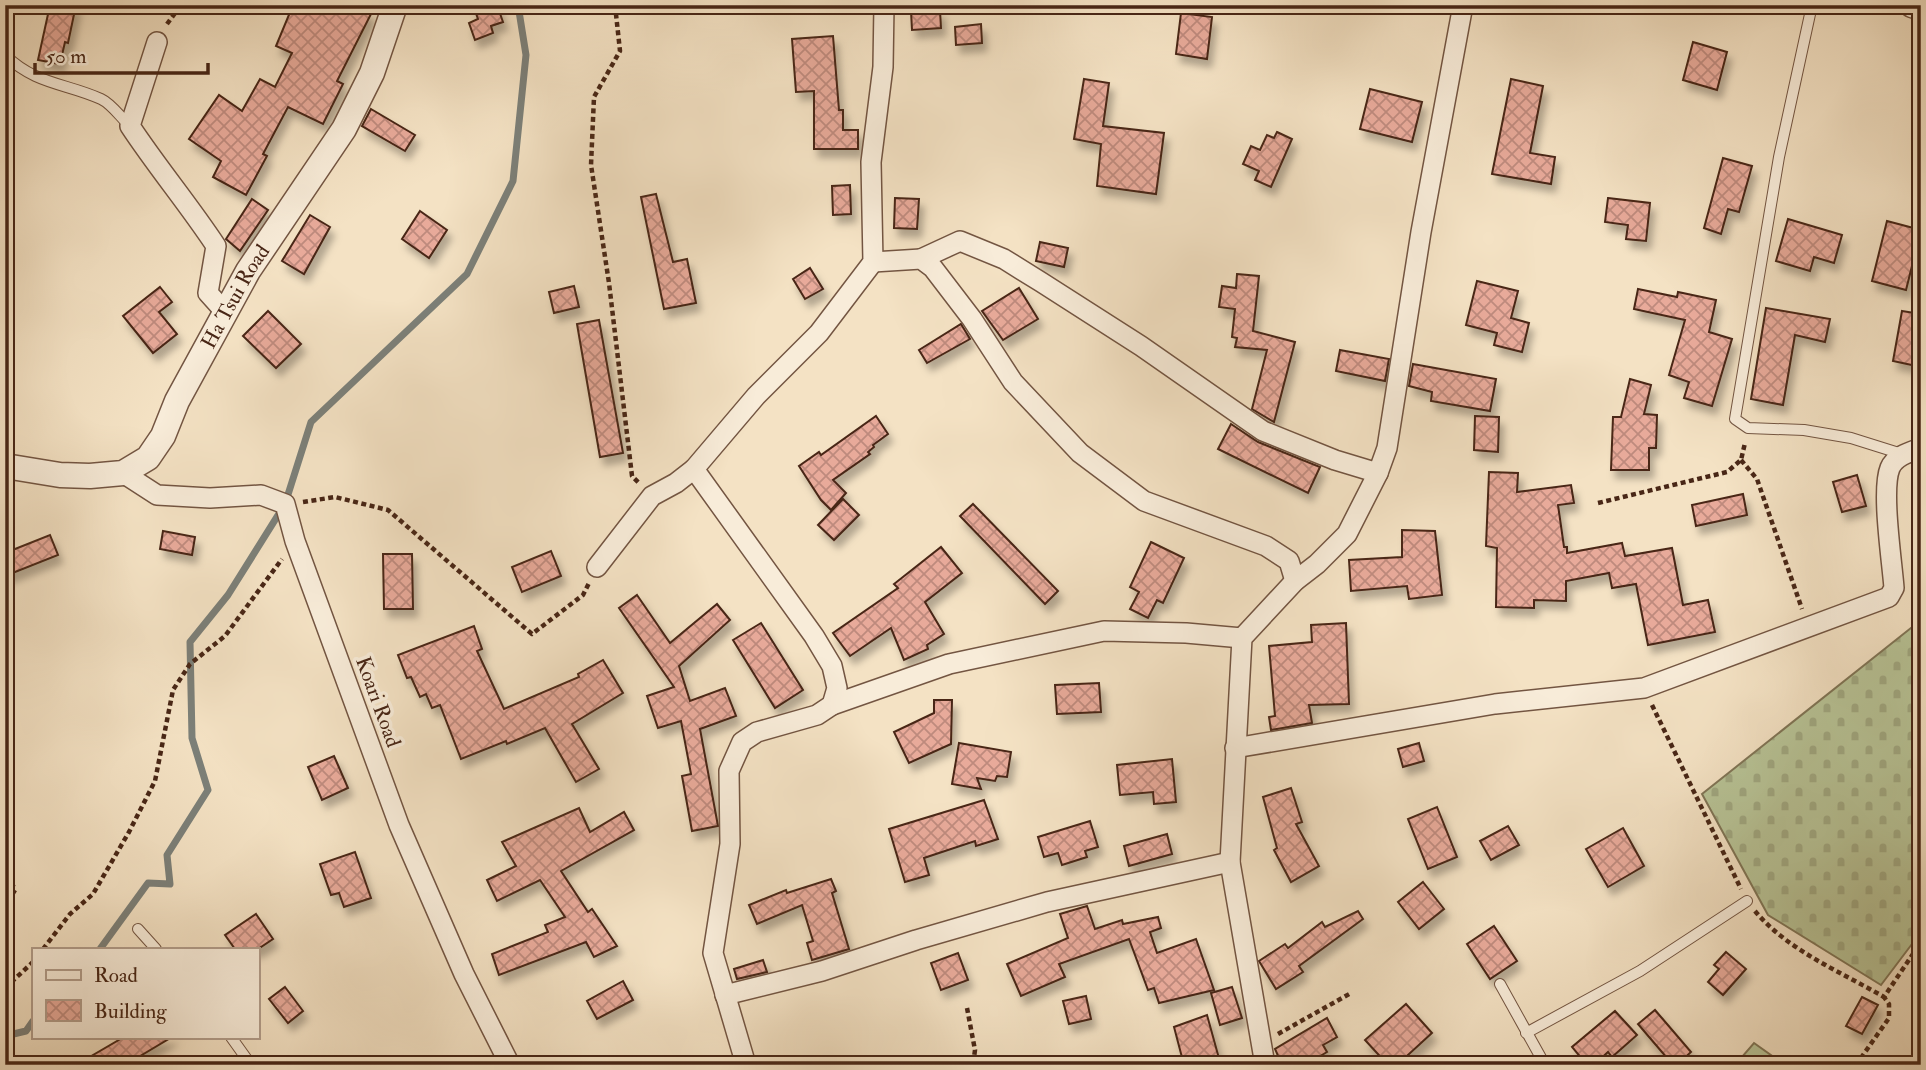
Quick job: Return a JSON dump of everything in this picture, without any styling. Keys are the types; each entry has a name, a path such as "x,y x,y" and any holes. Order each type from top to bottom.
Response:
{"street":[{"name":"Ha Tsui Road","path":"123,474 148,458 163,436 177,401 248,271 344,129 372,73 395,5"},
{"path":"597,567 652,496 694,469 756,396 818,333 873,262 871,162 883,67 884,5"},
{"path":"1265,1065 1230,862 1242,638 1295,581 1317,564 1347,534 1387,448 1421,232 1462,5"},
{"path":"1912,5 1921,8"},
{"path":"157,42 130,127 216,246 208,293 226,313"},
{"path":"873,262 921,259 960,241 1004,259 1142,346 1263,431 1335,460 1378,472"},
{"path":"921,259 933,268 972,319 1013,382 1080,453 1144,501 1266,546 1289,561 1295,581"},
{"path":"1235,748 1496,704 1644,688 1889,597 1894,588 1886,489 1890,466 1912,451"},
{"path":"5,466 60,475 123,474 158,495 210,498 261,495 285,504"},
{"path":"694,469 814,636 832,666 837,688 832,705"},
{"name":"Koari Road","path":"285,504 295,541 399,825 464,974 510,1065"},
{"path":"746,1065 713,953 730,844 729,771 741,742 757,732 817,715 832,705 949,664 1104,631 1186,633 1242,638"},
{"path":"725,995 822,971 1047,902 1230,862"}],"lane":[{"path":"1812,5 1779,157 1735,419 1748,428 1804,430 1912,451"},
{"path":"5,55 20,70 57,86 104,100 130,127"},
{"path":"1526,1033 1640,971 1747,901"},
{"path":"138,929 155,948"},
{"path":"1500,984 1545,1065"},
{"path":"232,1038 251,1065"}],"path":[{"path":"615,5 620,51 594,97 591,165 610,282 632,476 652,496"},
{"path":"1598,503 1727,472 1741,460 1748,428"},
{"path":"1741,460 1757,479 1809,626"},
{"path":"285,504 335,497 388,510 532,634 583,595 597,567"},
{"path":"44,948 70,914 93,894 155,781 173,690 191,664 225,636 295,541"},
{"path":"1644,688 1747,901 1769,928 1884,997 1889,1004 1889,1018 1856,1065"},
{"path":"5,849 10,879 15,890 5,906"},
{"path":"1884,997 1921,942"},
{"path":"5,988 32,963"},
{"path":"1260,1038 1278,1034 1351,993"},
{"path":"967,1008 975,1050 972,1065"}],"green space":[{"path":"1921,620 1921,932 1881,985 1768,915 1702,794"},
{"path":"1754,1043 1785,1065 1735,1065"}],"building":[{"path":"50,5 76,5 68,43 65,42 60,64 38,60"},
{"path":"293,5 352,5 371,14 337,81 343,84 323,124 288,107 263,154 267,156 246,195 213,177 221,161 189,139 219,95 242,111 260,79 275,87 292,53 276,46"},
{"path":"473,5 497,5 503,22 491,26 493,33 475,40 469,23 478,19"},
{"path":"940,10 941,28 912,30 911,11"},
{"path":"1181,13 1212,17 1207,59 1176,54"},
{"path":"981,24 982,43 956,45 955,27"},
{"path":"833,36 839,110 843,110 843,130 858,130 858,149 814,149 814,91 796,92 792,39"},
{"path":"1693,42 1727,52 1717,90 1683,80"},
{"path":"1084,79 1109,83 1103,126 1164,133 1156,194 1097,186 1101,144 1074,139"},
{"path":"1511,79 1543,86 1530,153 1555,157 1551,184 1492,174"},
{"path":"1370,89 1422,102 1412,142 1360,129"},
{"path":"371,109 415,135 405,151 362,126"},
{"path":"1277,132 1292,139 1271,187 1255,180 1259,171 1243,164 1251,146 1260,150 1267,135 1274,138"},
{"path":"1723,158 1752,166 1739,212 1728,209 1721,234 1704,228"},
{"path":"850,185 851,214 833,215 832,186"},
{"path":"656,194 673,262 687,259 696,303 664,309 641,197"},
{"path":"895,198 919,199 917,229 894,228"},
{"path":"1608,198 1650,203 1646,241 1626,239 1628,225 1605,222"},
{"path":"252,199 268,210 240,251 226,239"},
{"path":"420,211 447,230 429,258 402,239"},
{"path":"310,215 330,227 304,274 282,261"},
{"path":"1788,219 1842,235 1834,263 1814,257 1810,271 1776,261"},
{"path":"1887,221 1921,230 1906,290 1872,281"},
{"path":"1040,242 1068,248 1064,267 1036,261"},
{"path":"810,268 823,289 805,299 793,279"},
{"path":"1237,274 1259,276 1253,331 1295,342 1274,422 1252,409 1267,350 1235,347 1237,338 1232,337 1235,309 1219,307 1222,286 1236,288"},
{"path":"1477,281 1518,291 1511,318 1529,323 1522,352 1494,345 1497,333 1466,325"},
{"path":"574,286 579,307 554,313 549,292"},
{"path":"160,287 172,302 159,312 177,334 153,353 123,316"},
{"path":"1019,288 1038,319 1003,340 982,311"},
{"path":"1638,289 1677,297 1678,292 1716,300 1709,332 1732,339 1712,406 1684,398 1689,382 1669,375 1685,320 1634,309"},
{"path":"1766,308 1830,319 1825,342 1795,335 1783,405 1751,399"},
{"path":"268,311 301,344 276,368 243,336"},
{"path":"1902,311 1921,314 1921,367 1893,361"},
{"path":"599,320 623,453 600,457 577,324"},
{"path":"961,324 970,339 927,363 919,350"},
{"path":"1340,350 1389,359 1385,381 1336,371"},
{"path":"1413,364 1496,379 1490,411 1431,401 1432,392 1409,386"},
{"path":"1630,379 1651,385 1644,414 1657,415 1656,448 1649,448 1649,470 1611,470 1613,417 1621,417"},
{"path":"876,416 888,434 873,445 868,452 870,454 833,480 846,493 831,510 821,500 799,466 819,452 821,455"},
{"path":"1475,416 1499,417 1498,452 1474,450"},
{"path":"1231,424 1258,442 1320,467 1308,493 1218,449"},
{"path":"1489,472 1518,473 1517,492 1571,485 1574,503 1558,505 1567,553 1622,543 1625,556 1672,548 1683,605 1708,600 1715,632 1648,645 1636,584 1612,588 1609,573 1566,581 1566,601 1534,600 1534,608 1496,607 1497,548 1486,546"},
{"path":"1857,475 1866,506 1842,512 1833,482"},
{"path":"1743,494 1747,515 1696,526 1692,505"},
{"path":"843,499 859,515 834,540 818,525"},
{"path":"973,504 1058,591 1045,604 960,516"},
{"path":"1402,530 1435,531 1442,595 1409,599 1407,586 1351,591 1349,560 1402,557"},
{"path":"163,531 195,537 192,555 160,549"},
{"path":"50,535 58,555 5,576 5,553"},
{"path":"1151,542 1184,558 1163,603 1157,600 1148,618 1130,609 1139,592 1130,587"},
{"path":"941,547 962,573 925,602 944,634 927,645 928,649 904,660 891,628 850,656 833,633 898,588 894,584"},
{"path":"551,551 561,576 522,592 512,567"},
{"path":"383,554 412,554 413,609 384,609"},
{"path":"637,595 670,643 717,604 730,620 679,666 690,701 725,688 736,716 700,729 718,826 692,831 682,776 691,774 681,721 658,728 647,696 674,687 619,608"},
{"path":"761,623 803,690 775,708 733,640"},
{"path":"1346,623 1349,704 1309,705 1312,723 1271,730 1269,717 1275,716 1269,646 1312,642 1311,625"},
{"path":"474,626 482,649 477,651 504,709 579,677 578,674 603,660 623,693 572,724 599,769 576,782 545,728 461,759 440,705 432,708 426,694 420,697 411,677 407,678 398,655"},
{"path":"1099,683 1101,712 1057,714 1055,685"},
{"path":"934,700 952,700 951,744 909,763 894,732 934,713"},
{"path":"959,743 1011,752 1007,777 997,776 995,781 977,778 981,789 952,784"},
{"path":"1419,743 1424,761 1403,767 1398,749"},
{"path":"334,756 348,788 322,800 308,767"},
{"path":"1172,759 1176,802 1154,804 1153,792 1120,795 1117,765"},
{"path":"1291,788 1302,822 1296,824 1319,866 1291,882 1274,850 1277,848 1263,797"},
{"path":"984,800 998,839 976,846 975,841 924,858 929,875 905,882 889,829"},
{"path":"1437,807 1457,857 1428,869 1408,819"},
{"path":"579,808 590,832 624,812 634,830 561,871 588,912 592,909 617,946 594,957 586,942 499,975 492,954 548,932 545,925 565,917 540,880 497,901 487,880 516,866 502,842"},
{"path":"1090,821 1098,847 1085,851 1087,857 1062,865 1058,853 1044,857 1038,837"},
{"path":"1508,826 1519,845 1491,860 1480,841"},
{"path":"1623,828 1644,866 1608,887 1586,849"},
{"path":"1167,834 1172,854 1129,866 1124,846"},
{"path":"355,852 371,898 344,907 339,893 331,895 320,864"},
{"path":"831,879 836,891 832,893 849,949 812,960 807,943 813,941 802,905 757,924 749,905 786,890 787,893"},
{"path":"1423,882 1444,909 1419,929 1398,902"},
{"path":"1087,906 1095,929 1122,920 1123,924 1158,917 1161,928 1150,932 1157,953 1196,939 1214,990 1159,1003 1154,988 1148,990 1129,939 1059,964 1065,977 1021,996 1007,964 1068,938 1060,914"},
{"path":"1358,911 1363,919 1299,966 1303,972 1276,989 1259,961 1285,944 1288,948 1322,922 1325,927"},
{"path":"256,914 273,939 259,948 234,948 225,935"},
{"path":"1494,926 1517,961 1490,979 1467,944"},
{"path":"1726,952 1746,969 1723,995 1708,982 1719,969 1714,965"},
{"path":"958,953 968,980 941,990 931,963"},
{"path":"763,960 767,972 737,979 734,969"},
{"path":"623,981 633,1000 597,1019 587,1001"},
{"path":"285,987 303,1011 288,1023 269,999"},
{"path":"1232,987 1242,1018 1220,1025 1211,993"},
{"path":"1086,996 1091,1019 1069,1024 1063,1001"},
{"path":"1862,997 1878,1005 1862,1034 1846,1026"},
{"path":"1406,1004 1432,1033 1397,1065 1388,1065 1365,1040"},
{"path":"1655,1010 1691,1052 1677,1065 1673,1065 1638,1024"},
{"path":"1615,1011 1637,1035 1612,1057 1608,1052 1594,1065 1587,1065 1572,1047"},
{"path":"1207,1015 1220,1062 1210,1065 1184,1065 1174,1027"},
{"path":"1327,1018 1337,1037 1323,1045 1327,1052 1305,1065 1282,1065 1275,1049"},
{"path":"122,1038 170,1038 125,1065 76,1065"}],"waterway":[{"path":"101,948 148,883 170,884 167,855 208,790 192,738 190,642 228,595 285,504 311,422 467,274 513,181 526,55 518,5"},
{"path":"5,1036 26,1031 32,1022"}]}
